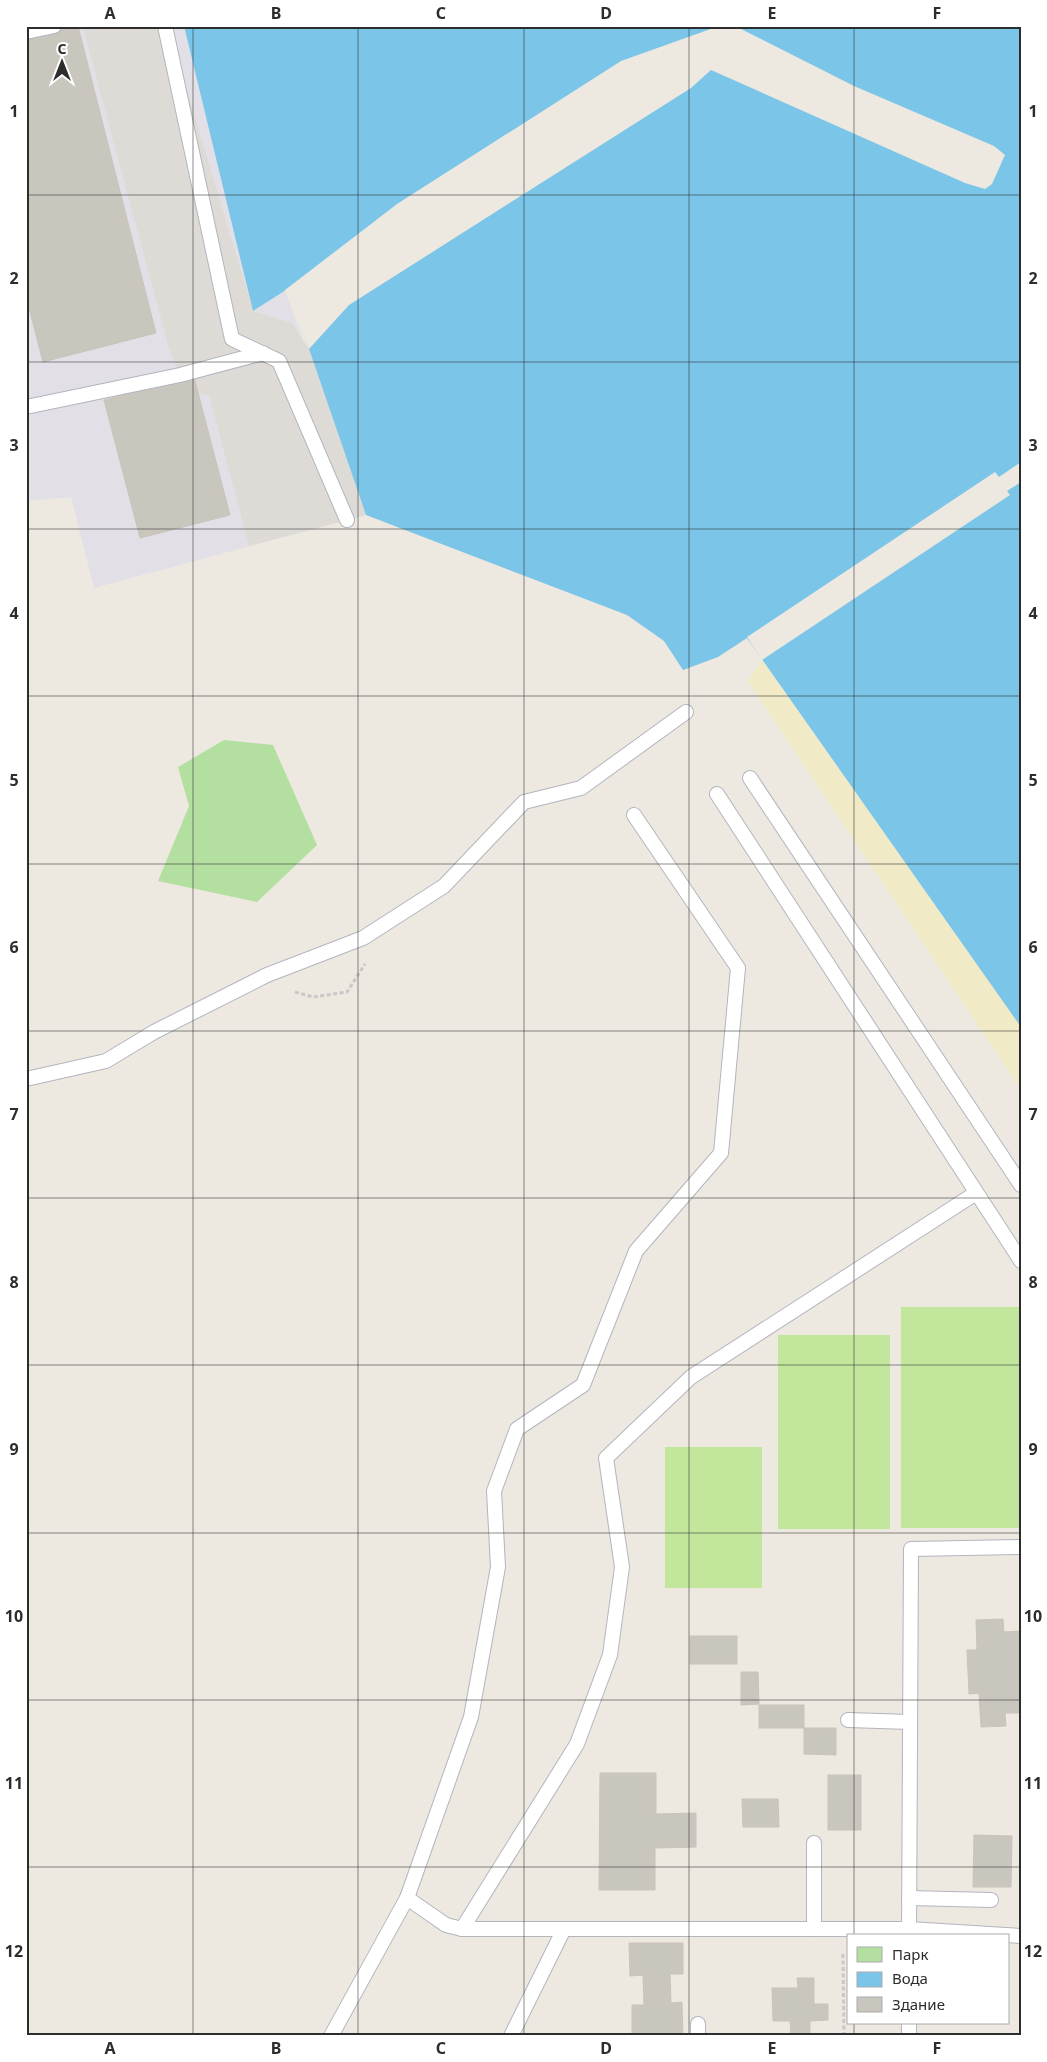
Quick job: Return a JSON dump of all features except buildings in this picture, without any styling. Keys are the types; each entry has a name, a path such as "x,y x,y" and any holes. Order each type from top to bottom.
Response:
{"lane":[{"path":"26,32 54,26"},
{"path":"165,26 232,339 279,360 347,520"},
{"path":"26,407 180,374 263,353"},
{"path":"26,1079 106,1061 154,1032 267,975 363,938 444,886 524,802 580,788 686,712"},
{"path":"750,778 1021,1185"},
{"path":"717,794 1021,1261"},
{"path":"331,2036 407,1898 471,1717 498,1567 494,1491 517,1429 583,1385 636,1251 721,1153 738,968 634,815"},
{"path":"462,1929 577,1744 610,1655 622,1567 606,1458 691,1377 976,1193"},
{"path":"909,1932 911,1550 1021,1547"},
{"path":"848,1720 910,1722"},
{"path":"814,1843 814,1929"},
{"path":"407,1898 446,1925 462,1929 814,1929 965,1934"},
{"path":"909,1898 991,1900"},
{"path":"511,2036 564,1929"}],"path":[{"path":"844,2036 843,1955 847,1955"}],"shaded area":[{"path":"26,26 184,26 253,311 285,290 366,515 94,588 71,497 26,501"},
{"path":"65,26 168,26 253,311 292,323 309,349 366,515 249,546 209,395 185,391 168,345 83,28 65,32"}],"green space":[{"path":"224,740 273,745 317,845 257,902 158,881 189,806 178,767"},
{"path":"901,1307 1020,1307 1020,1528 901,1528"},
{"path":"778,1335 890,1335 890,1529 778,1529"},
{"path":"665,1447 762,1447 762,1588 665,1588"}],"sand":[{"path":"762,660 1021,1027 1021,1090 748,681"}],"water":[{"path":"184,26 1021,26 1021,1027 747,638 718,657 683,670 664,641 627,615 366,515 309,349 286,290 253,311"}],"pier":[{"path":"719,26 735,26 854,86 994,146 1005,155 992,184 985,189 965,183 711,70 691,88 349,305 309,349 285,290 397,204 621,61"},
{"path":"1021,462 1021,482 1007,491 1010,495 762,660 747,637 995,472 999,477"}]}
